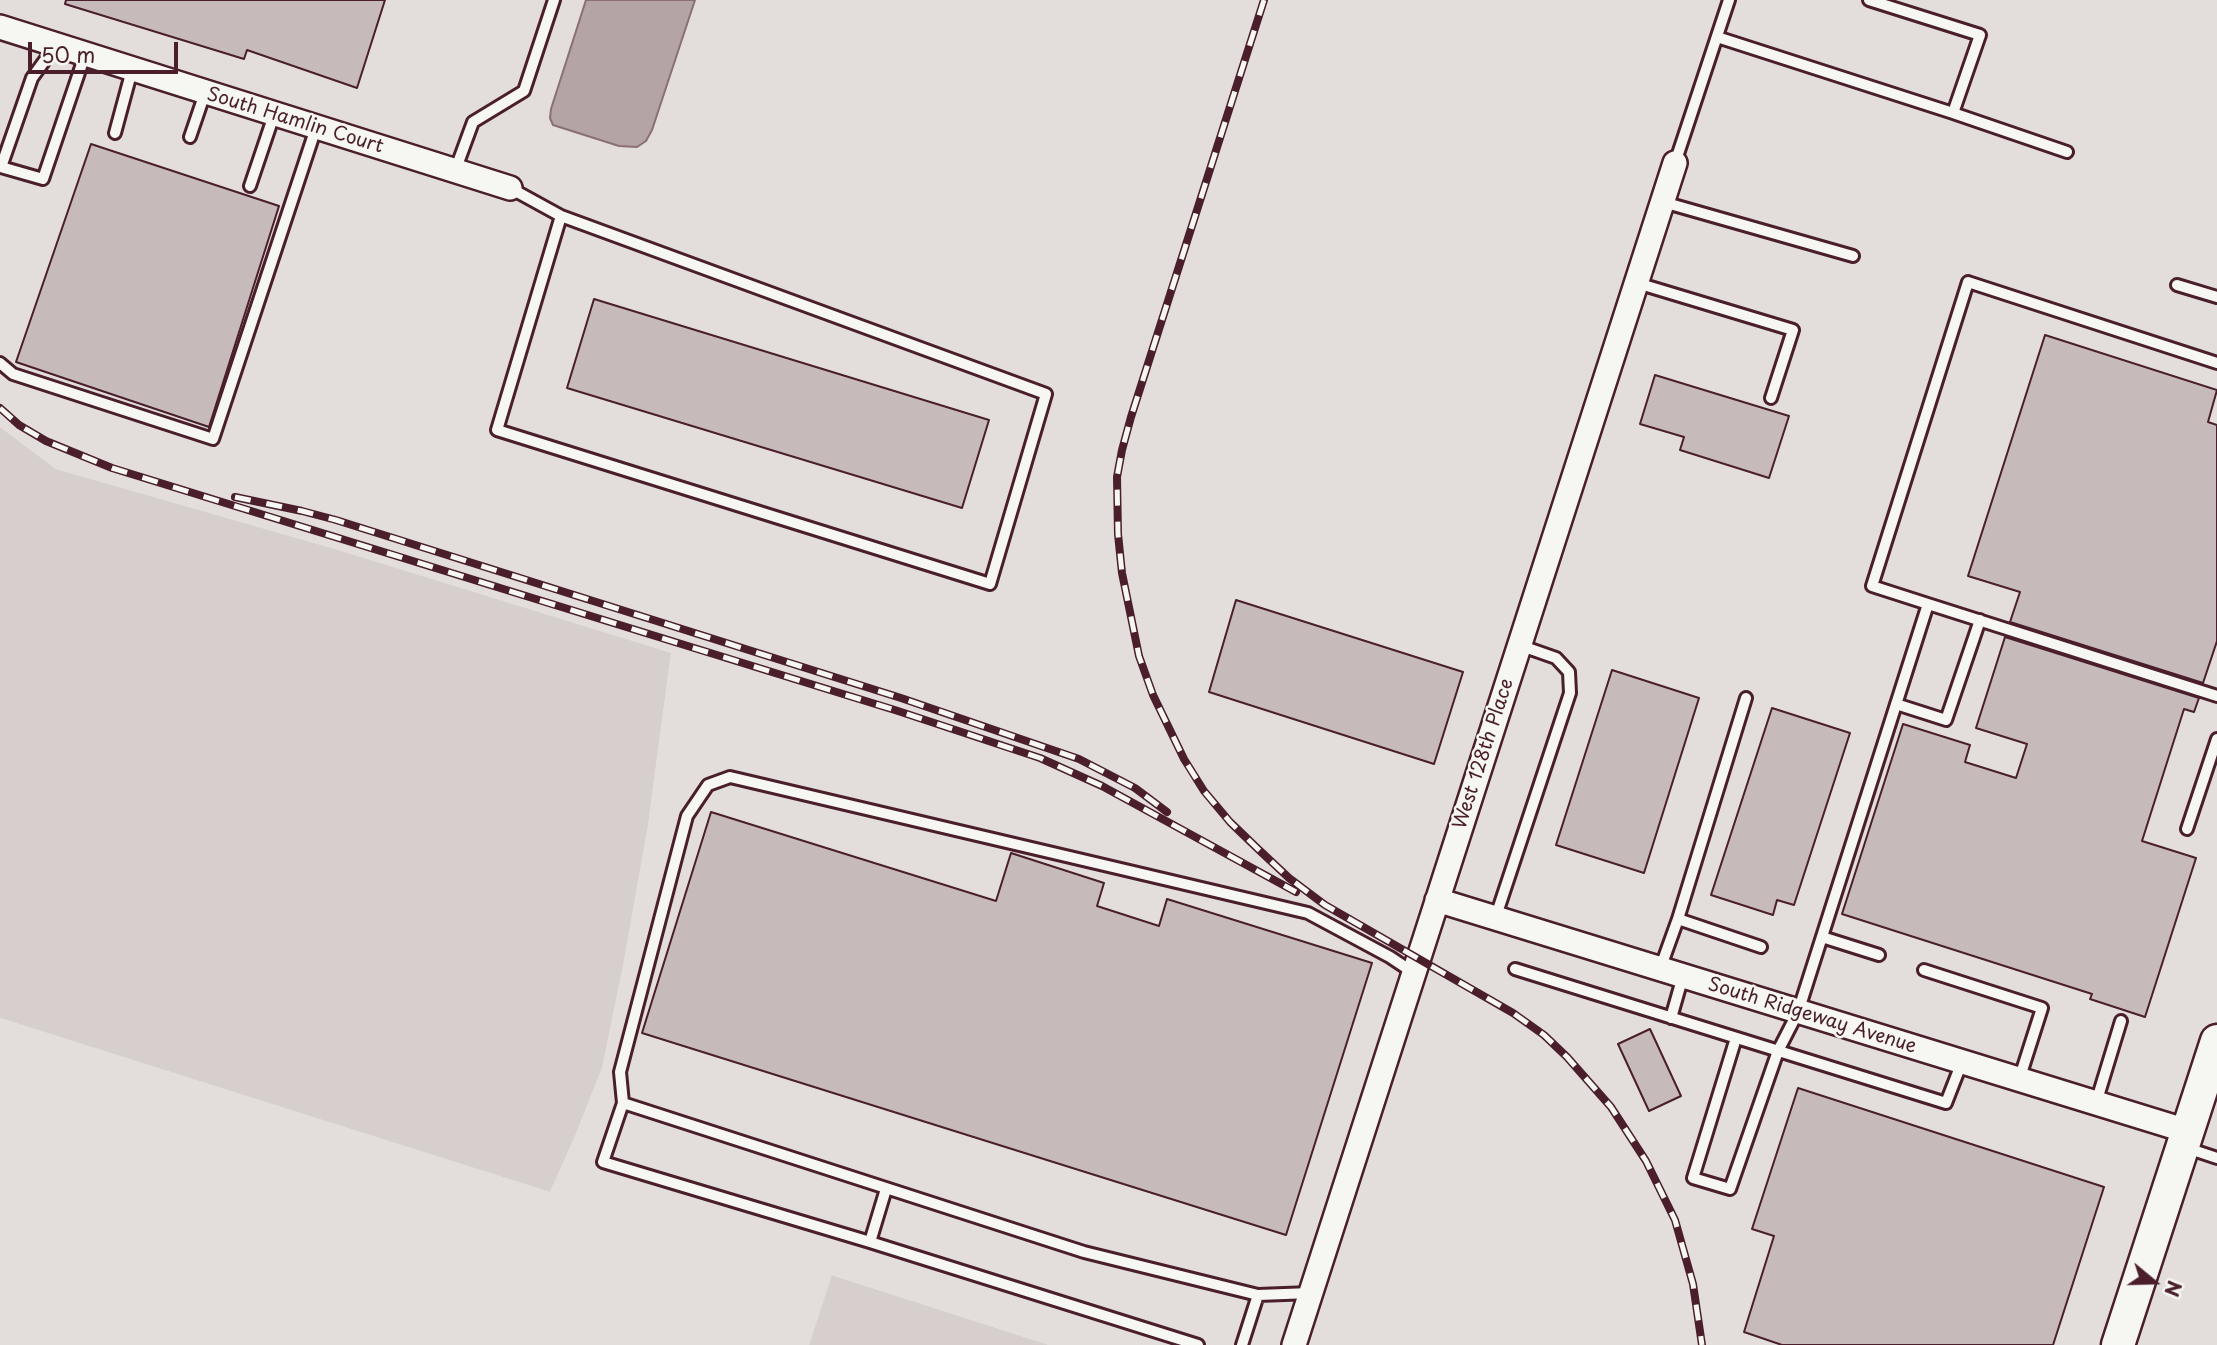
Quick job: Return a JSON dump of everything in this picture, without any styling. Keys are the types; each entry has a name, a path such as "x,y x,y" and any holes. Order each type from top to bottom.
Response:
{"main road":[{"path":"2118,1345 2217,1041"}],"street":[{"name":"South Hamlin Court","path":"0,27 510,188"},
{"name":"West 128th Place","path":"1294,1345 1675,163"},
{"name":"South Ridgeway Avenue","path":"1437,901 2096,1103 2184,1139"}],"lane":[{"path":"455,171 473,122 524,91 554,0"},
{"path":"1675,163 1729,0"},
{"path":"1869,0 1980,35 1953,113"},
{"path":"1717,37 2067,152"},
{"path":"56,46 32,78 1,167 43,179 85,55"},
{"path":"115,133 132,70"},
{"path":"190,137 205,93"},
{"path":"250,186 274,115"},
{"path":"0,363 13,374 213,439 316,128"},
{"path":"510,188 561,216 1046,394 990,584 497,430 561,216"},
{"path":"1663,202 1853,256"},
{"path":"2217,363 1968,282 1872,586 2217,696"},
{"path":"1637,283 1793,330 1771,398"},
{"path":"2177,285 2217,297"},
{"path":"1737,1038 1693,1178 1730,1189 1778,1051 1798,1012 1928,604"},
{"path":"1896,704 1946,720 1980,620"},
{"path":"1495,919 1570,693 1569,672 1556,658 1519,645"},
{"path":"1660,969 1746,698"},
{"path":"2187,829 2212,771 2217,739"},
{"path":"1198,1345 603,1162 623,1103 620,1072 687,816 708,785 730,777 1308,914 1390,957 1413,973"},
{"path":"1678,919 1761,947"},
{"path":"1822,937 1879,955"},
{"path":"1516,969 1946,1103 1962,1062"},
{"path":"1924,970 2042,1008 2019,1080"},
{"path":"1671,1017 1683,976"},
{"path":"2096,1103 2121,1021"},
{"path":"623,1103 1084,1252 1258,1295 1311,1293"},
{"path":"2184,1139 2217,1158"},
{"path":"870,1242 886,1189"},
{"path":"1242,1345 1258,1295"}],"shaded area":[{"path":"0,0 2217,0 2217,1345 1049,1345 833,1275 809,1345 0,1345 0,1018 550,1192 602,1068 648,825 671,654 335,549 56,469 0,427"},
{"path":"586,0 695,0 652,130 646,141 637,147 619,146 553,125 550,118"},
{"path":"0,427 56,469 335,549 671,653 648,825 602,1068 550,1192 0,1018"},
{"path":"832,1275 1049,1345 809,1345"}],"building":[{"path":"66,0 385,0 357,88 247,50 244,59 65,4"},
{"path":"91,144 279,206 209,427 16,362"},
{"path":"594,299 989,420 962,508 567,388"},
{"path":"2045,335 2217,390 2208,422 2217,425 2217,641 2203,683 2010,622 2020,592 1968,576"},
{"path":"1655,375 1789,416 1769,478 1680,450 1684,437 1640,424"},
{"path":"1236,600 1463,672 1434,764 1209,692"},
{"path":"2005,637 2199,698 2194,712 2184,709 2142,841 2196,858 2145,1017 2090,999 2092,994 1842,914 1903,724 1970,745 1965,762 2016,778 2027,744 1976,728"},
{"path":"1612,670 1699,698 1644,873 1556,845"},
{"path":"1772,708 1850,733 1794,905 1777,900 1773,915 1711,895"},
{"path":"711,812 996,901 1011,853 1104,883 1097,906 1159,926 1167,899 1372,963 1286,1235 642,1033"},
{"path":"1650,1029 1681,1096 1649,1111 1618,1044"},
{"path":"1798,1088 2104,1187 2053,1345 1782,1345 1744,1332 1774,1236 1752,1229"}],"railway":[{"path":"1264,0 1122,450 1117,477 1118,534 1122,573 1139,656 1153,695 1184,759 1204,791 1258,849 1289,878 1325,905 1513,1013 1544,1035 1611,1107 1646,1161 1675,1220 1693,1284 1702,1345"},
{"path":"0,408 19,425 46,441 112,468 898,711 1040,758 1102,786 1296,892"},
{"path":"235,497 336,520 901,698 1079,759 1135,788 1167,812"}]}
